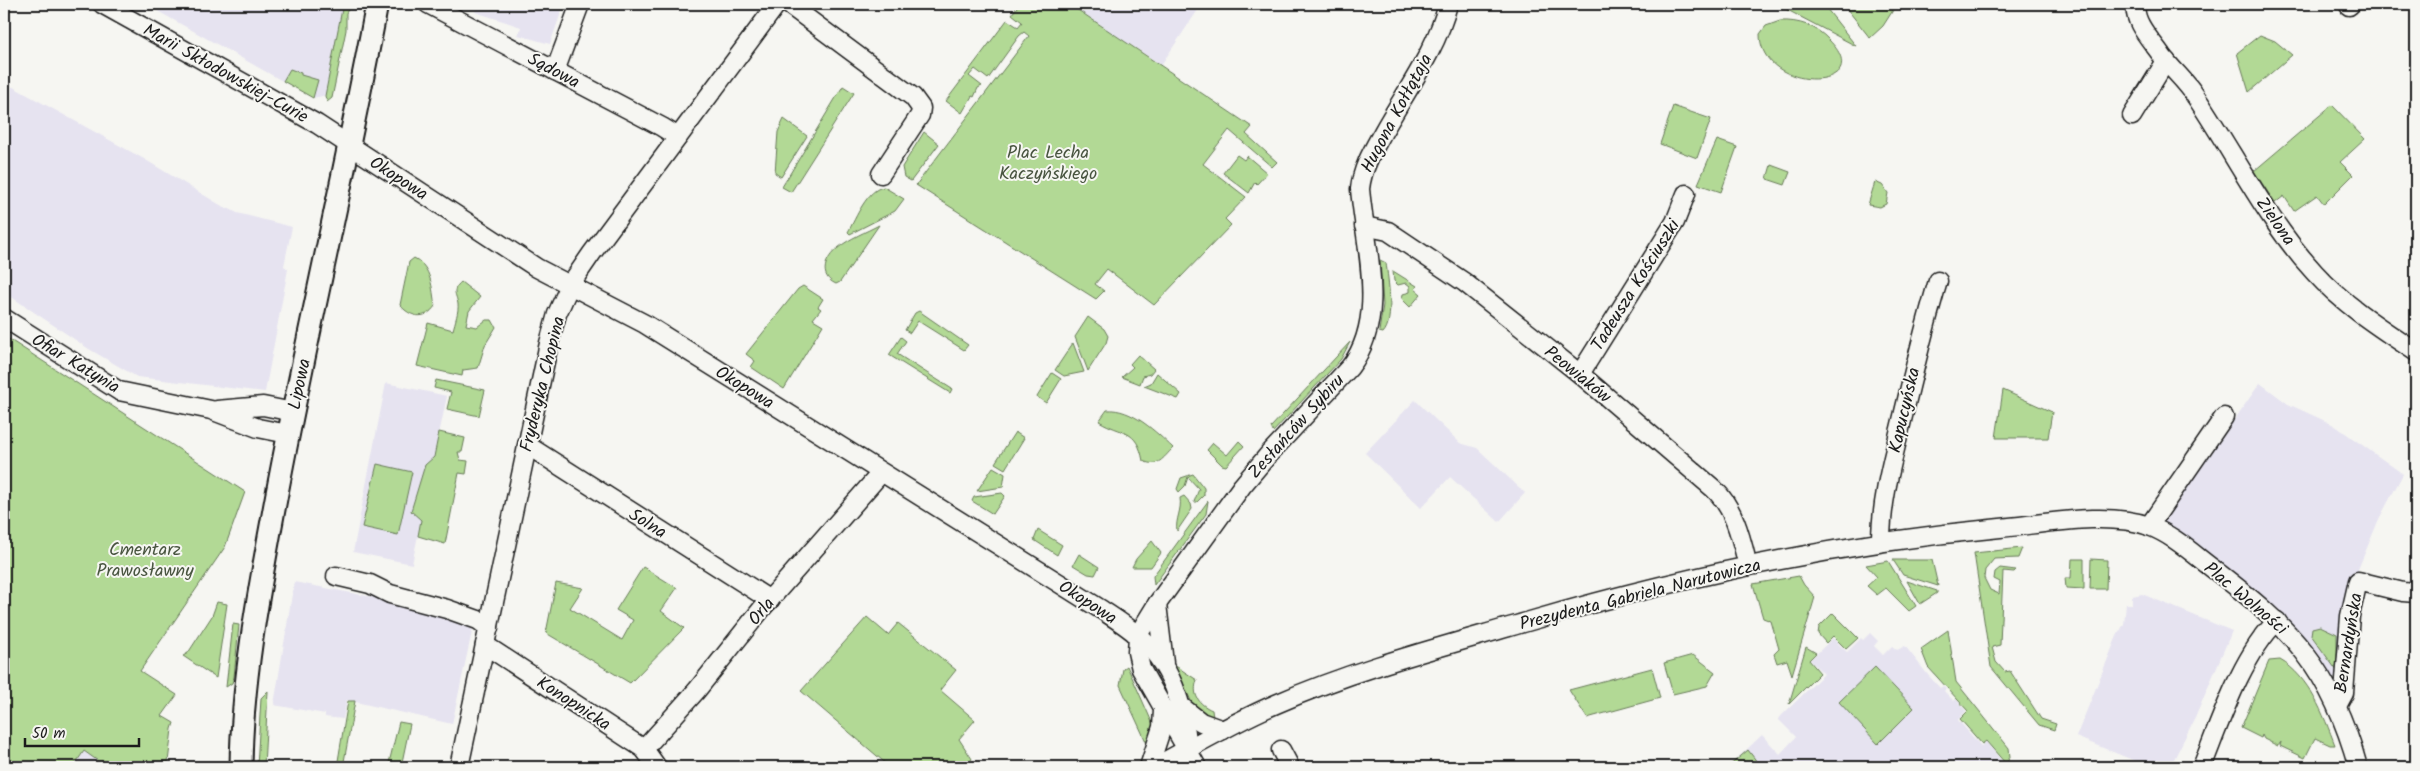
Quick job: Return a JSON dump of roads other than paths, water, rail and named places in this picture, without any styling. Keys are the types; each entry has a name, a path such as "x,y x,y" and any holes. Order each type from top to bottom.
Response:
{"street":[{"name":"Marii Skłodowskiej-Curie","path":"102,4 317,124 349,145"},
{"name":"Lipowa","path":"241,767 244,706 252,640 288,434 377,4"},
{"path":"555,71 580,4"},
{"name":"Fryderyka Chopina","path":"460,767 527,445 557,314 570,285 777,4"},
{"path":"788,4 906,92 921,108 920,115 881,174"},
{"name":"Hugona Kołłątaja","path":"1364,226 1360,189 1362,174 1371,153 1437,36 1448,4"},
{"name":"Zielona","path":"2136,4 2134,11 2138,20 2166,61 2196,96 2262,202 2314,272 2363,317 2416,352"},
{"name":"Sądowa","path":"430,5 678,137"},
{"path":"2132,116 2166,61"},
{"name":"Okopowa","path":"349,145 536,268 645,324 881,474 1059,583 1138,635 1164,664 1182,707 1188,749"},
{"name":"Tadeusza Kościuszki","path":"1580,374 1675,222 1686,194"},
{"name":"Peowiaków","path":"1364,226 1388,231 1464,282 1580,374 1719,494 1734,519 1748,566"},
{"name":"Zesłańców Sybiru","path":"1138,635 1157,604 1242,486 1269,454 1350,367 1360,352 1370,324 1372,306 1364,226"},
{"name":"Kapucyńska","path":"1881,542 1883,510 1891,465 1918,350 1938,281"},
{"name":"Ofiar Katynia","path":"4,318 119,391 211,410 258,428 288,434"},
{"name":"Ofiar Katynia","path":"211,410 263,406 293,412"},
{"path":"2149,526 2224,417"},
{"name":"Solna","path":"527,445 770,600"},
{"name":"Orla","path":"644,749 697,690 770,600 881,474"},
{"name":"Prezydenta Gabriela Narutowicza","path":"1155,767 1223,730 1301,693 1399,660 1553,615 1748,566 1881,542 1965,532 2104,519 2119,519 2149,526"},
{"name":"Plac Wolności","path":"2149,526 2176,540 2249,596 2277,621 2312,661 2327,687"},
{"path":"336,576 370,584 390,594 447,609 478,620 489,628"},
{"name":"Bernardyńska","path":"2337,706 2344,693 2350,616 2358,581 2403,592 2416,592"},
{"path":"1157,604 1164,664"},
{"path":"2202,767 2247,662 2269,629 2277,621"},
{"path":"1138,635 1137,652 1141,669 1197,767"},
{"name":"Konopnicka","path":"485,645 644,749 657,767"},
{"name":"Bernardyńska","path":"2327,687 2337,706 2358,767"},
{"path":"1182,707 1201,722 1223,730"},
{"path":"1149,767 1162,727 1163,710"},
{"path":"1281,750 1290,767"}],"park label":[{"name":"Plac Lecha Kaczyńskiego","path":"1048,162"},
{"name":"Cmentarz Prawosławny","path":"145,559"}]}
